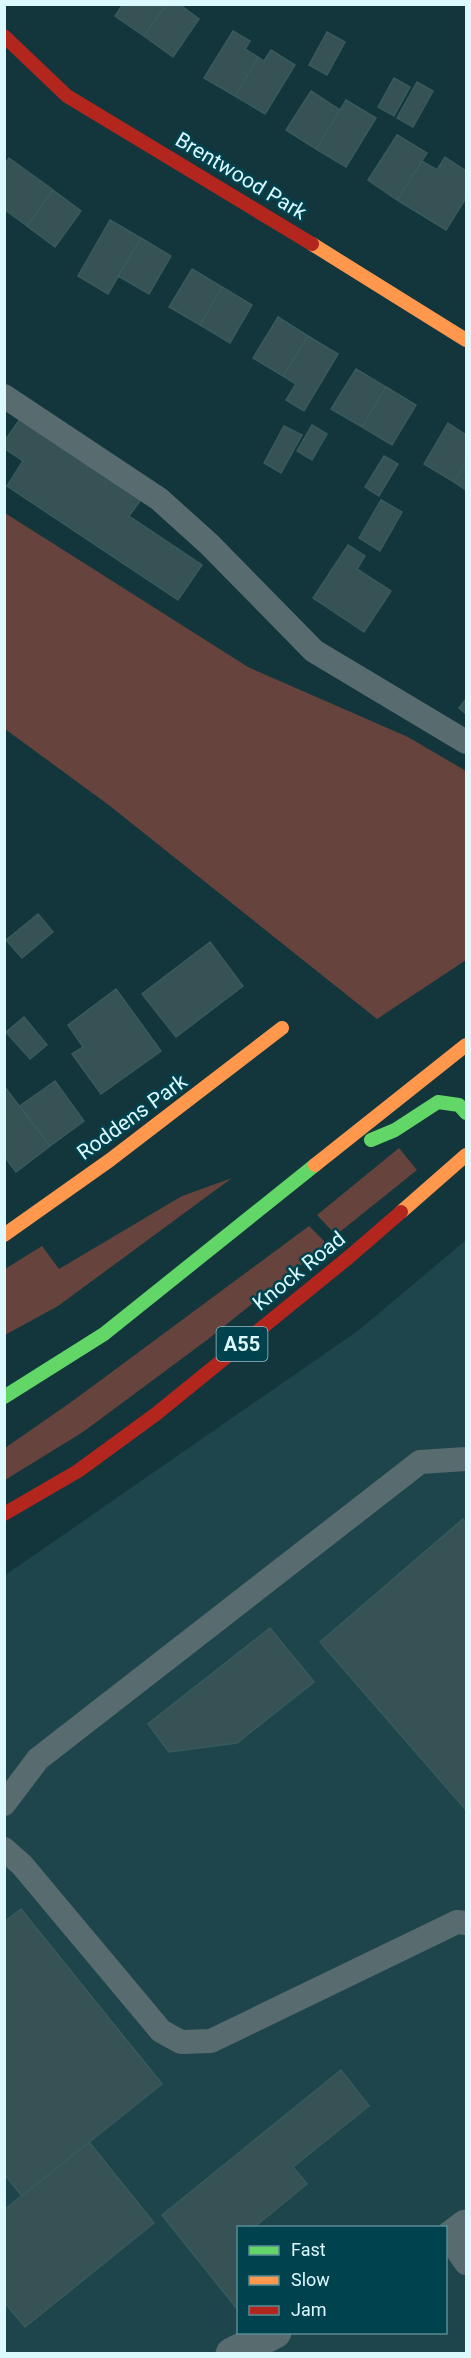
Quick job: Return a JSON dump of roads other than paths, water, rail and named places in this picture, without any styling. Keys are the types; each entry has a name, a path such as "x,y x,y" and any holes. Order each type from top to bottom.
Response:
{"main road":[{"name":"Brentwood Park","path":"4,36 67,96 300,236 466,340"},
{"name":"Roddens Park","path":"4,1235 38,1213 205,1089 282,1028"},
{"path":"4,1397 104,1334 466,1045"},
{"path":"327,1158 395,1130 438,1101 459,1105 466,1113"},
{"name":"Knock Road","path":"4,1514 78,1471 156,1414 349,1257 466,1155"}],"street":[{"path":"232,2354 271,2334"}],"lane":[{"path":"4,396 159,499 209,544 314,651 466,742"},
{"path":"4,1804 38,1759 420,1462 466,1459"},
{"path":"4,1850 22,1865 160,2031 181,2042 211,2041 457,1922 466,1923"}]}
